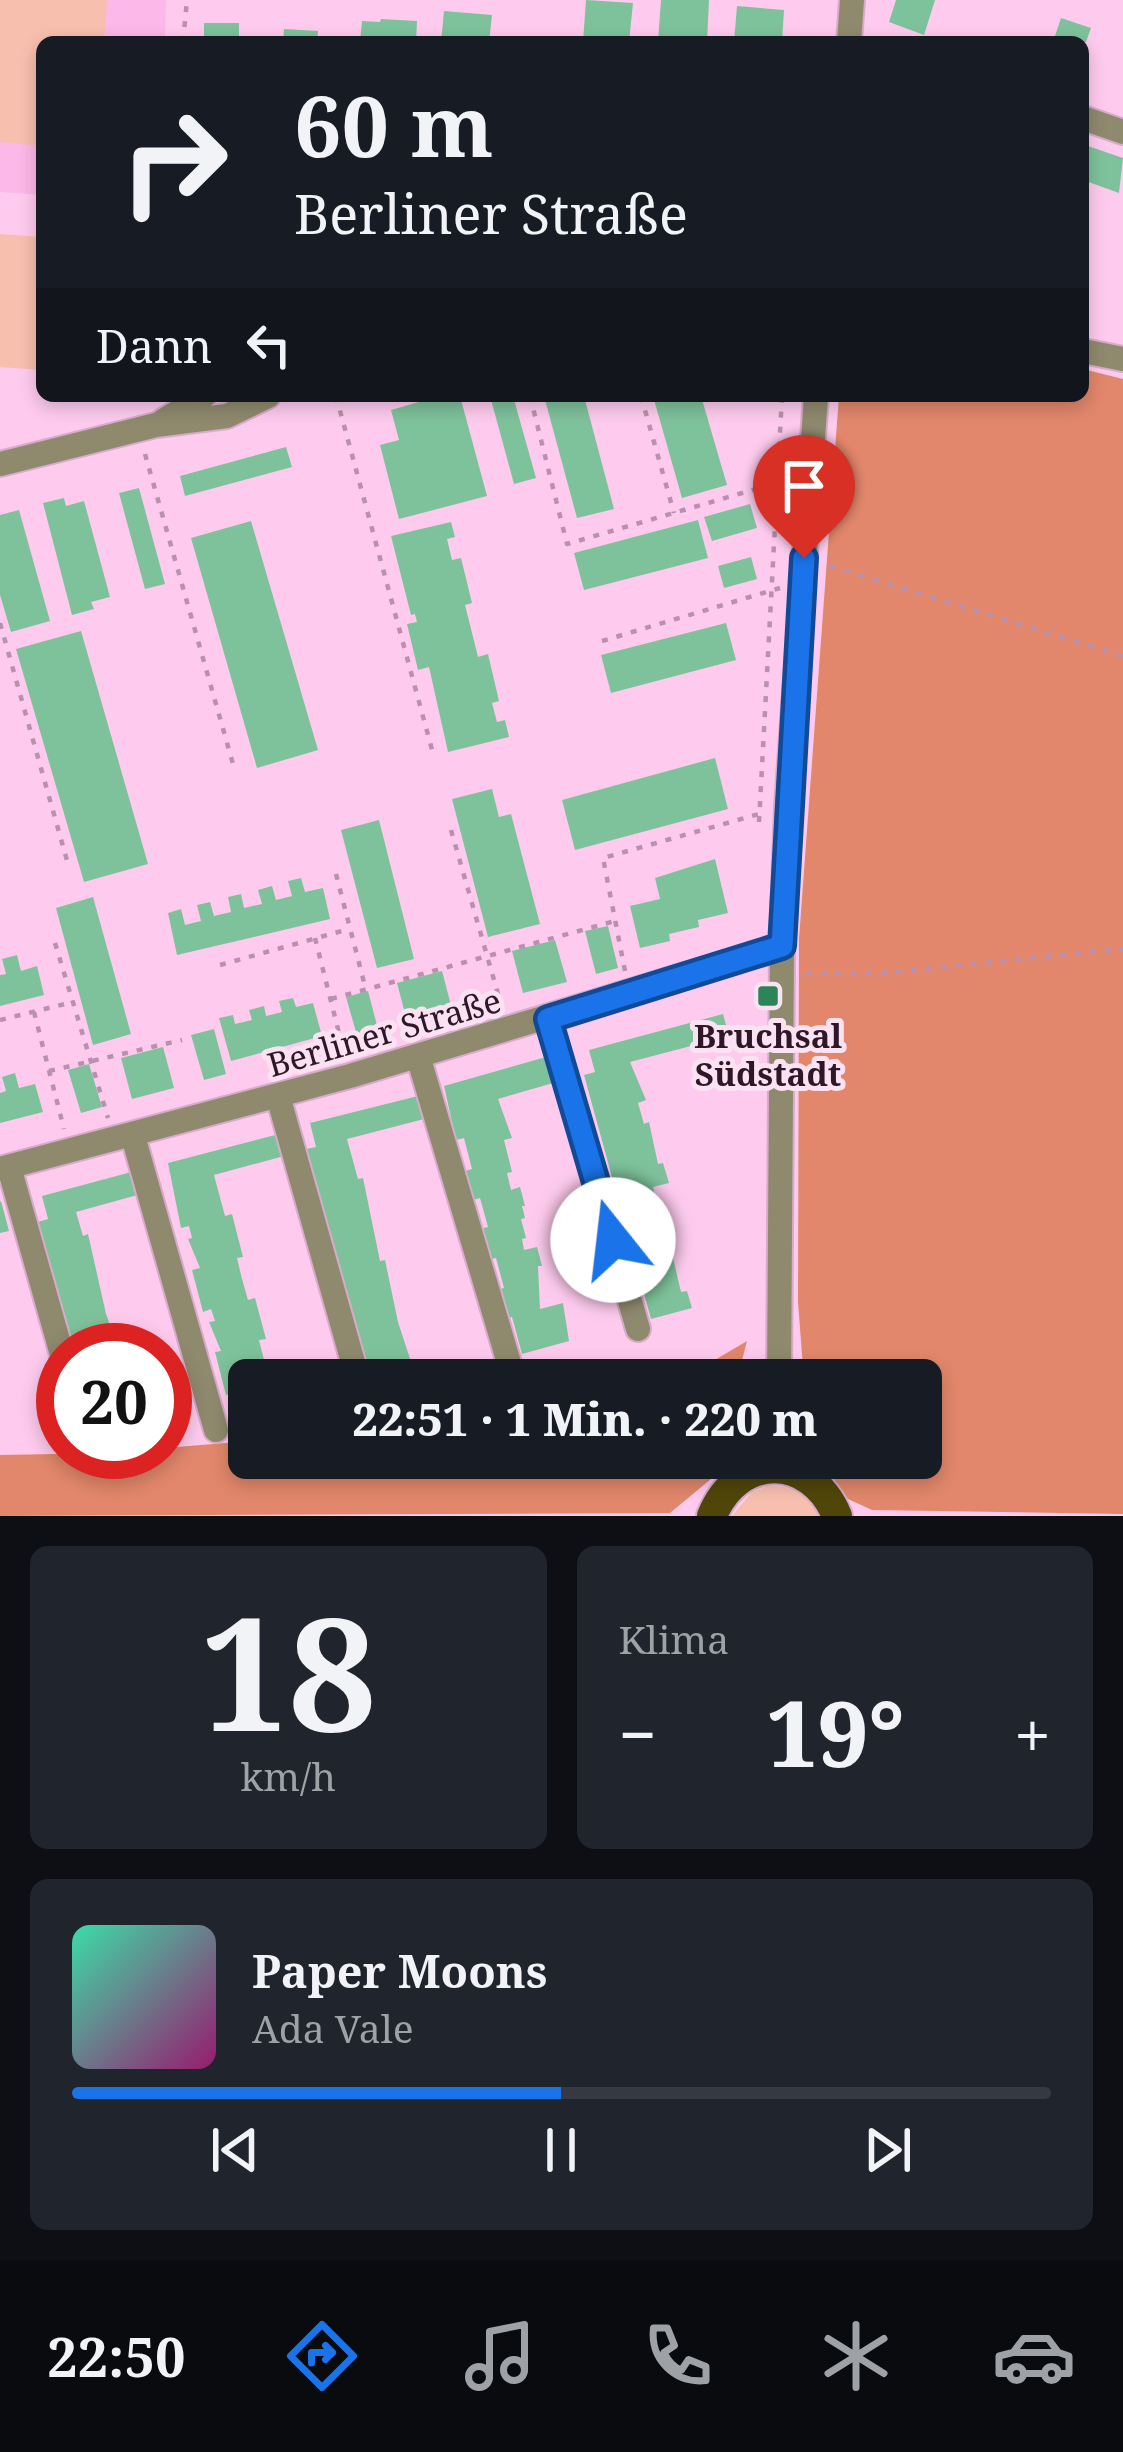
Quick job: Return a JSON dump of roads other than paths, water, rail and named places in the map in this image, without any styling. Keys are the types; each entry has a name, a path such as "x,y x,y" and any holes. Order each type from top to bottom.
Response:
{"main road":[{"path":"712,1516 730,1486 743,1479"},
{"path":"809,1479 828,1497 837,1516"}],"street":[{"path":"849,36 852,0"},
{"path":"1089,120 1123,132"},
{"path":"1089,352 1123,359"},
{"path":"147,427 193,402"},
{"path":"0,464 147,427 227,416 256,402"},
{"path":"779,1359 787,806 815,402"},
{"name":"Berliner Straße","path":"4,1168 508,1031 782,946"},
{"path":"548,1019 638,1329"},
{"path":"418,1056 508,1359"},
{"path":"278,1096 352,1359"},
{"path":"124,1138 216,1430"},
{"path":"4,1168 52,1323"}],"place":[{"name":"Bruchsal Südstadt","path":"768,996"}]}
